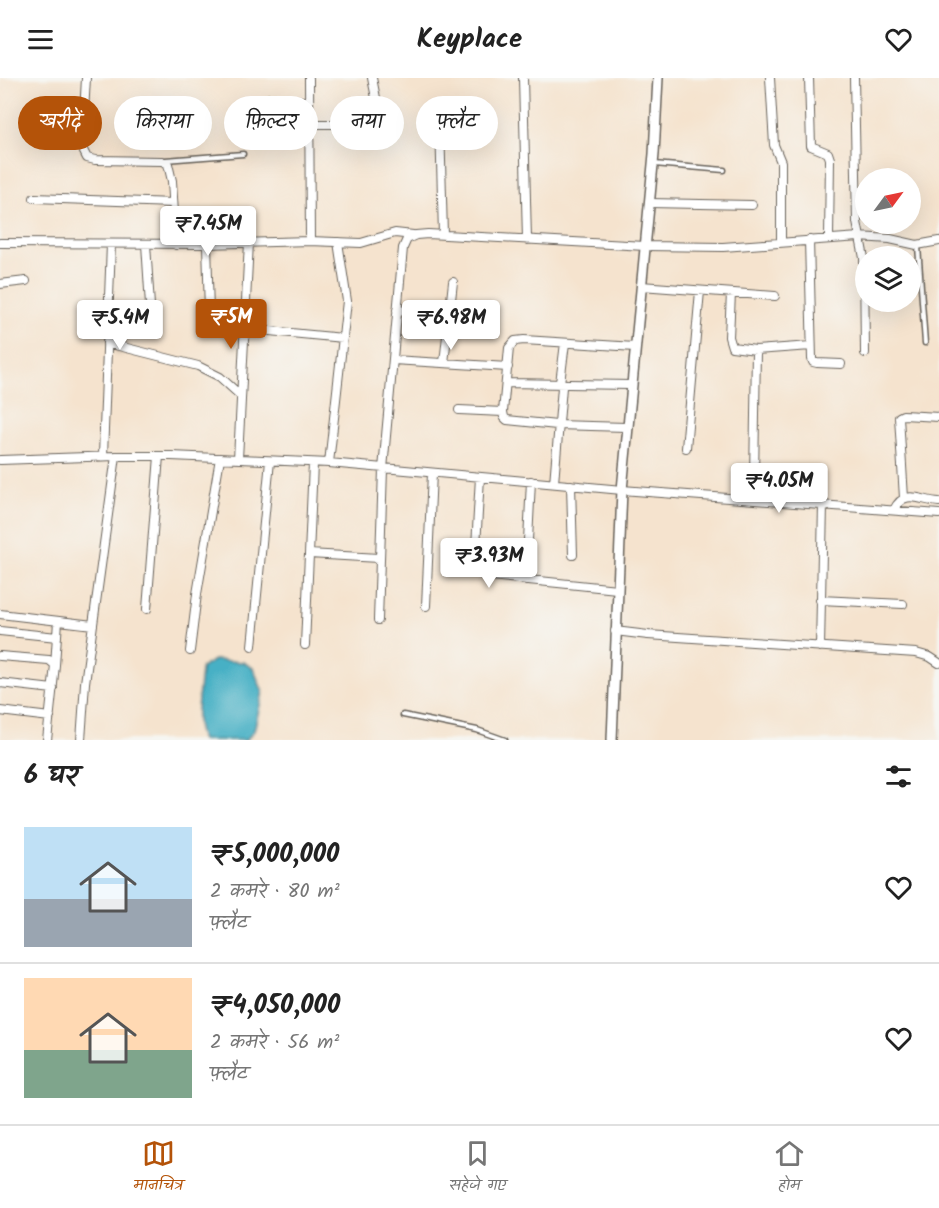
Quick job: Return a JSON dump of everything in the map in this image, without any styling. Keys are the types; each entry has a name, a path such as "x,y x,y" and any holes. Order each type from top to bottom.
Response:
{"street":[{"path":"86,78 82,148 87,158 162,160 168,164 171,170 176,244"},
{"path":"309,78 309,96"},
{"path":"318,124 375,123 380,113 372,78"},
{"path":"523,78 527,240"},
{"path":"612,740 615,631 626,427 642,286 658,78"},
{"path":"770,78 774,145 781,160 781,242"},
{"path":"808,78 811,146 828,153 830,159 829,238"},
{"path":"854,78 859,237 864,258 865,353"},
{"path":"310,150 310,241"},
{"path":"441,150 443,235"},
{"path":"34,198 173,203"},
{"path":"649,203 752,205"},
{"path":"0,243 370,242 395,233 645,246 723,247 859,237 890,239 917,245 939,242"},
{"path":"378,620 382,468 403,248 407,239 416,235"},
{"path":"810,240 813,362 841,364"},
{"path":"237,459 249,242"},
{"path":"329,464 347,293 338,242"},
{"path":"104,456 111,244"},
{"path":"146,244 151,321"},
{"path":"207,244 209,312"},
{"path":"0,284 26,281"},
{"path":"444,363 453,282"},
{"path":"642,286 775,296"},
{"path":"686,448 700,291"},
{"path":"731,293 729,342 732,347 756,350 812,346"},
{"path":"398,310 450,314"},
{"path":"270,331 343,338"},
{"path":"626,427 557,425 507,420 503,412 509,348 515,341 524,340 635,347"},
{"path":"107,343 198,366 220,377 241,396"},
{"path":"554,483 557,425 562,387 560,383 565,343"},
{"path":"754,479 756,350"},
{"path":"393,360 508,367"},
{"path":"507,382 630,385"},
{"path":"459,411 503,412"},
{"path":"904,498 899,417 903,415 939,417"},
{"path":"81,740 93,626 116,456"},
{"path":"0,460 159,456 329,464 622,490 939,514"},
{"path":"147,609 159,456"},
{"path":"190,651 197,594 220,458"},
{"path":"252,646 270,461"},
{"path":"305,645 313,464"},
{"path":"426,606 432,473"},
{"path":"480,477 475,564 477,570 490,576 617,589"},
{"path":"526,580 531,481"},
{"path":"571,485 573,555"},
{"path":"894,510 904,498 913,497 939,502"},
{"path":"820,647 823,504"},
{"path":"309,554 379,558"},
{"path":"820,600 903,604"},
{"path":"0,614 93,626"},
{"path":"47,740 58,621"},
{"path":"0,631 57,637"},
{"path":"615,631 916,653 930,657 939,663"},
{"path":"0,656 49,660 55,665"},
{"path":"0,683 53,689"},
{"path":"0,711 50,717"}],"lane":[{"path":"162,160 243,154"},
{"path":"653,164 724,170"},
{"path":"917,245 925,343"},
{"path":"404,716 477,730 505,740"}],"water":[{"path":"214,660 243,662 253,668 263,692 254,731 246,740 202,740 199,733 197,715 201,668"}]}
